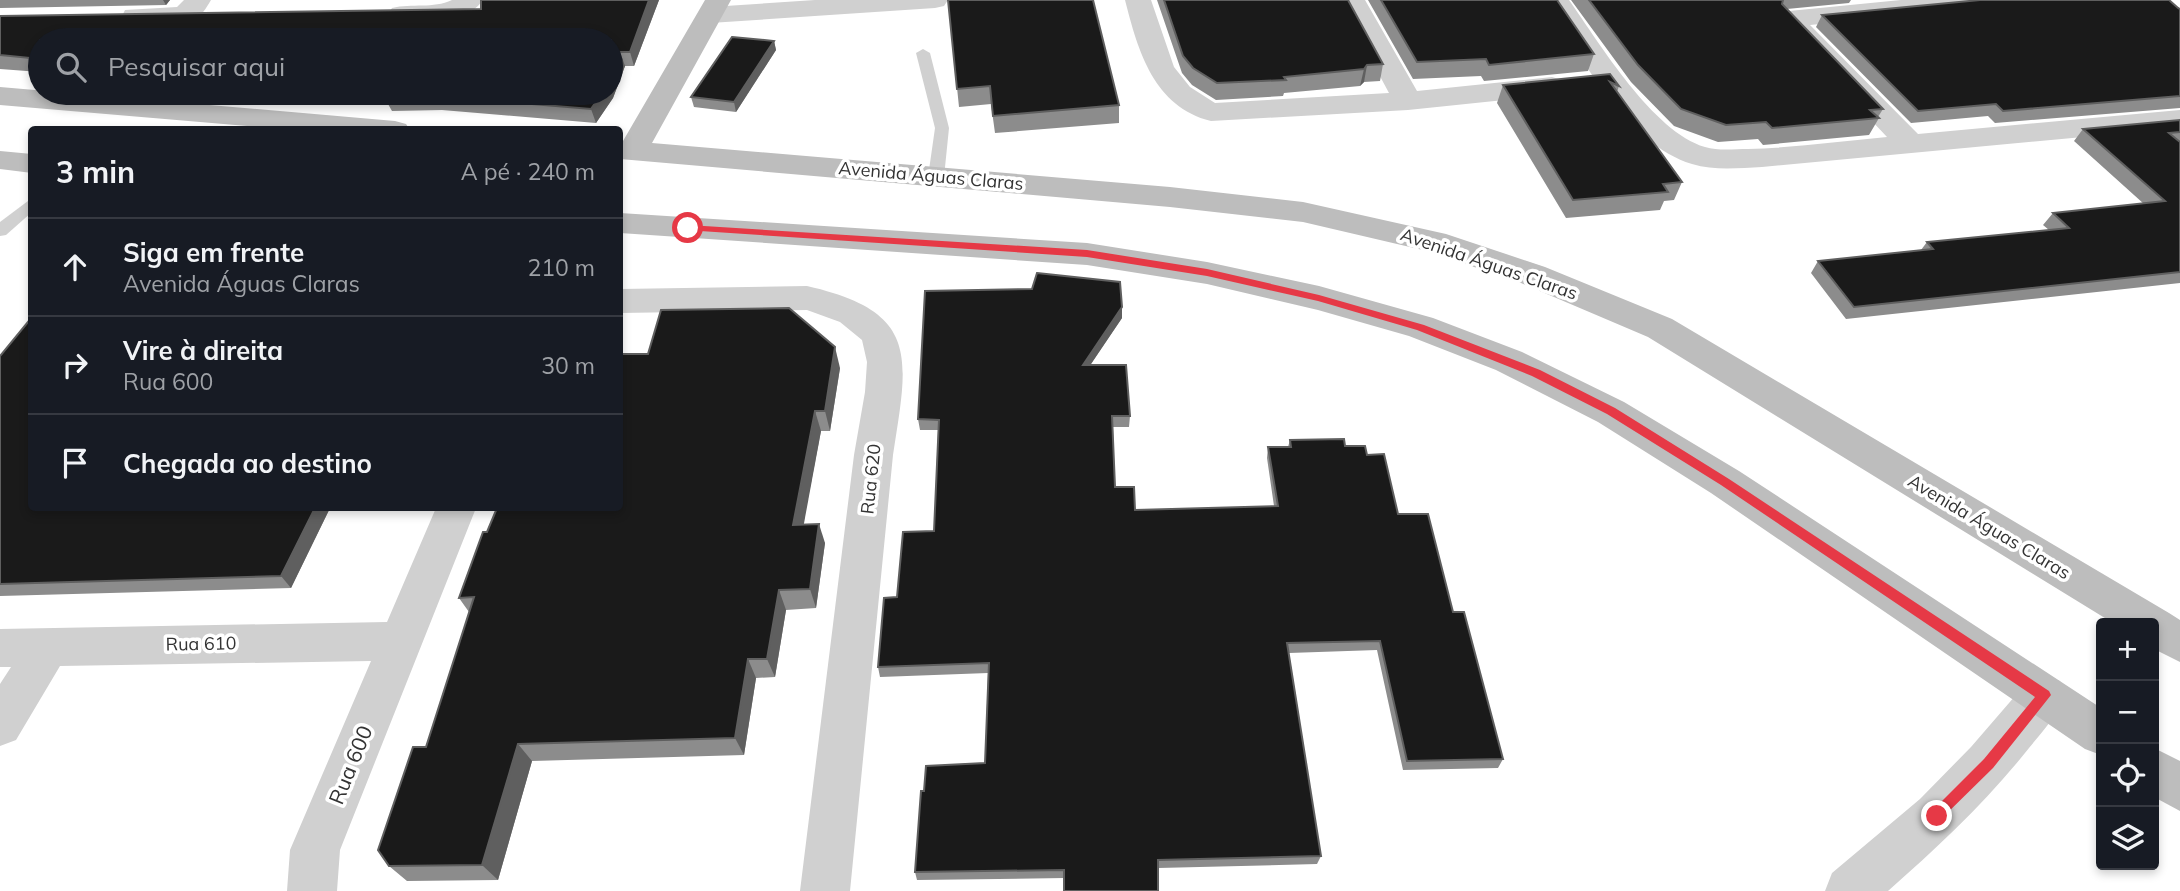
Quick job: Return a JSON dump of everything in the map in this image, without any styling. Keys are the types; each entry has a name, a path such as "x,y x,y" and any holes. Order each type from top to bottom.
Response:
{"main road":[{"path":"626,151 714,8"},
{"path":"0,96 28,99"},
{"path":"74,105 205,121 313,126"},
{"name":"Avenida Águas Claras","path":"626,151 1128,192 1303,212 1434,242 1533,275 1660,328 2140,618"},
{"path":"0,160 28,164"},
{"path":"623,223 1087,254 1207,273 1319,298 1421,327 1509,361 1611,411 1725,482 2096,731"},
{"path":"2159,629 2180,643"},
{"path":"2159,773 2180,788"}],"street":[{"path":"375,15 429,14 462,7 470,0"},
{"path":"714,8 935,0"},
{"path":"1138,0 1159,65 1171,87 1196,106 1211,112 1408,101 1591,82"},
{"path":"1352,0 1408,101"},
{"path":"1556,0 1591,82 1674,144 1700,156 1727,159 1911,145 2180,119"},
{"path":"1768,0 1911,145"},
{"path":"1789,19 1969,1"},
{"path":"106,17 198,10"},
{"name":"Rua 620","path":"623,301 807,298 831,303 858,317 874,330 883,347 884,380 873,451 854,651 825,891"},
{"path":"401,641 455,511"},
{"name":"Rua 610","path":"0,648 401,641"},
{"name":"Rua 600","path":"312,891 316,850 401,641"},
{"path":"0,724 48,646"},
{"path":"1850,891 1937,816 1989,763 2044,695"}],"lane":[{"path":"923,53 942,128 936,177"},
{"path":"0,231 28,206"}],"building":[{"path":"481,0 649,0 630,52 623,52 623,28 28,28 28,58 0,55 0,16 481,9"},
{"path":"948,0 1093,0 1119,105 993,116 990,86 957,89"},
{"path":"1164,0 1348,0 1383,64 1367,65 1364,69 1284,77 1286,80 1217,83 1193,68 1183,56"},
{"path":"1381,0 1557,0 1594,54 1489,65 1486,59 1417,62"},
{"path":"1589,0 1783,0 1782,4 1883,109 1870,110 1879,118 1772,128 1766,122 1726,125 1681,109 1638,65"},
{"path":"1980,0 2169,0 2180,9 2180,96 2003,111 1996,104 1918,111 1822,15"},
{"path":"732,37 774,41 734,102 691,97"},
{"path":"1610,74 1619,86 1610,82 1682,182 1663,184 1668,192 1573,200 1503,85"},
{"path":"543,105 594,105 591,109"},
{"path":"2180,120 2180,132 2169,133 2180,142 2180,272 1854,307 1818,261 1933,249 1927,242 2069,228 2053,213 2165,201 2083,129"},
{"path":"1037,273 1120,282 1122,307 1083,365 1126,365 1130,416 1112,416 1115,487 1134,487 1135,510 1278,506 1268,447 1291,447 1290,440 1344,439 1345,446 1365,446 1367,455 1384,454 1398,514 1428,514 1453,612 1464,612 1503,759 1407,761 1380,641 1287,643 1321,856 1158,860 1158,891 1064,891 1064,870 915,872 921,791 924,791 926,766 985,763 989,663 878,667 884,598 897,597 903,532 934,531 939,420 918,419 925,291 1032,289"},
{"path":"789,308 835,347 825,411 815,411 793,525 819,524 810,589 779,590 767,659 748,659 735,738 518,744 482,865 389,866 378,850 413,747 426,747 474,597 459,598 483,532 487,532 496,511 623,511 623,354 648,354 661,310"},
{"path":"28,322 28,511 314,511 281,576 0,584 0,356"}],"route":[{"path":"688,228 1087,254 1207,273 1319,298 1421,327 1536,373 1611,411 1725,482 2044,695 2007,737 1989,763 1937,816"}]}
